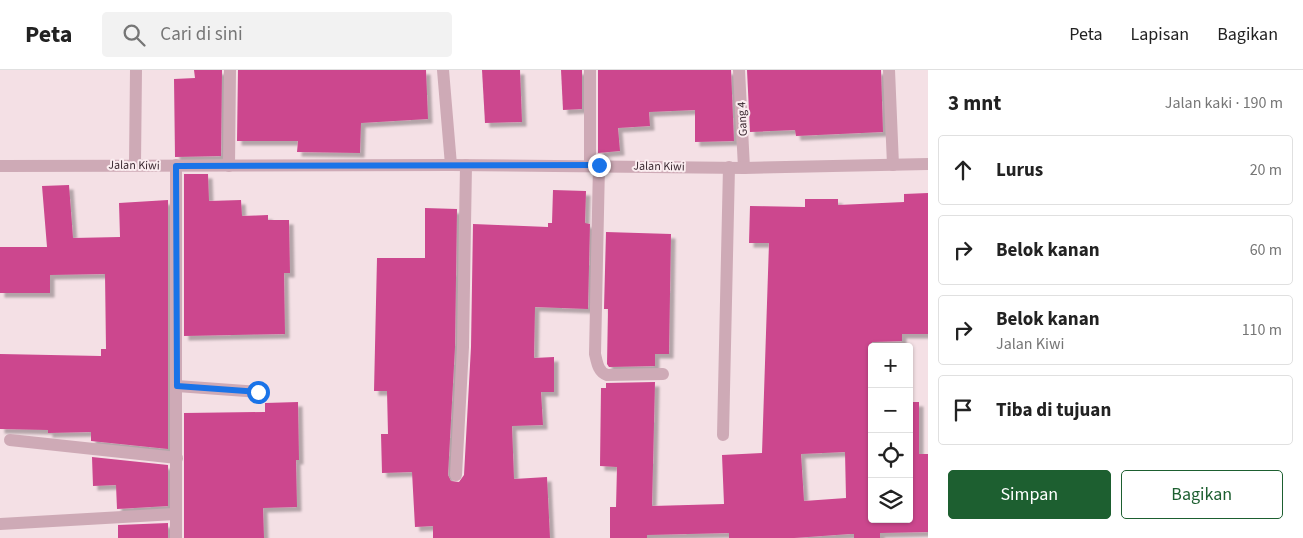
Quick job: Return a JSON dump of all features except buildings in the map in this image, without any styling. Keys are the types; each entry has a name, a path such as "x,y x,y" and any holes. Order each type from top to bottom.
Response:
{"street":[{"path":"135,164 136,70"},
{"path":"229,166 230,70"},
{"path":"443,70 451,165"},
{"path":"590,70 594,165 595,354 601,371 607,375 662,374"},
{"name":"Gang 4","path":"739,70 744,168"},
{"path":"889,70 893,165"},
{"name":"Jalan Kiwi","path":"0,166 135,164 176,166 594,165 744,168 928,164"},
{"path":"456,475 463,347 466,165"},
{"path":"176,166 176,538"},
{"path":"723,435 729,167"},
{"path":"177,386 258,392"},
{"path":"10,440 177,458"},
{"path":"0,524 175,514"}],"route":[{"path":"258,392 177,386 176,166 599,165"}]}
